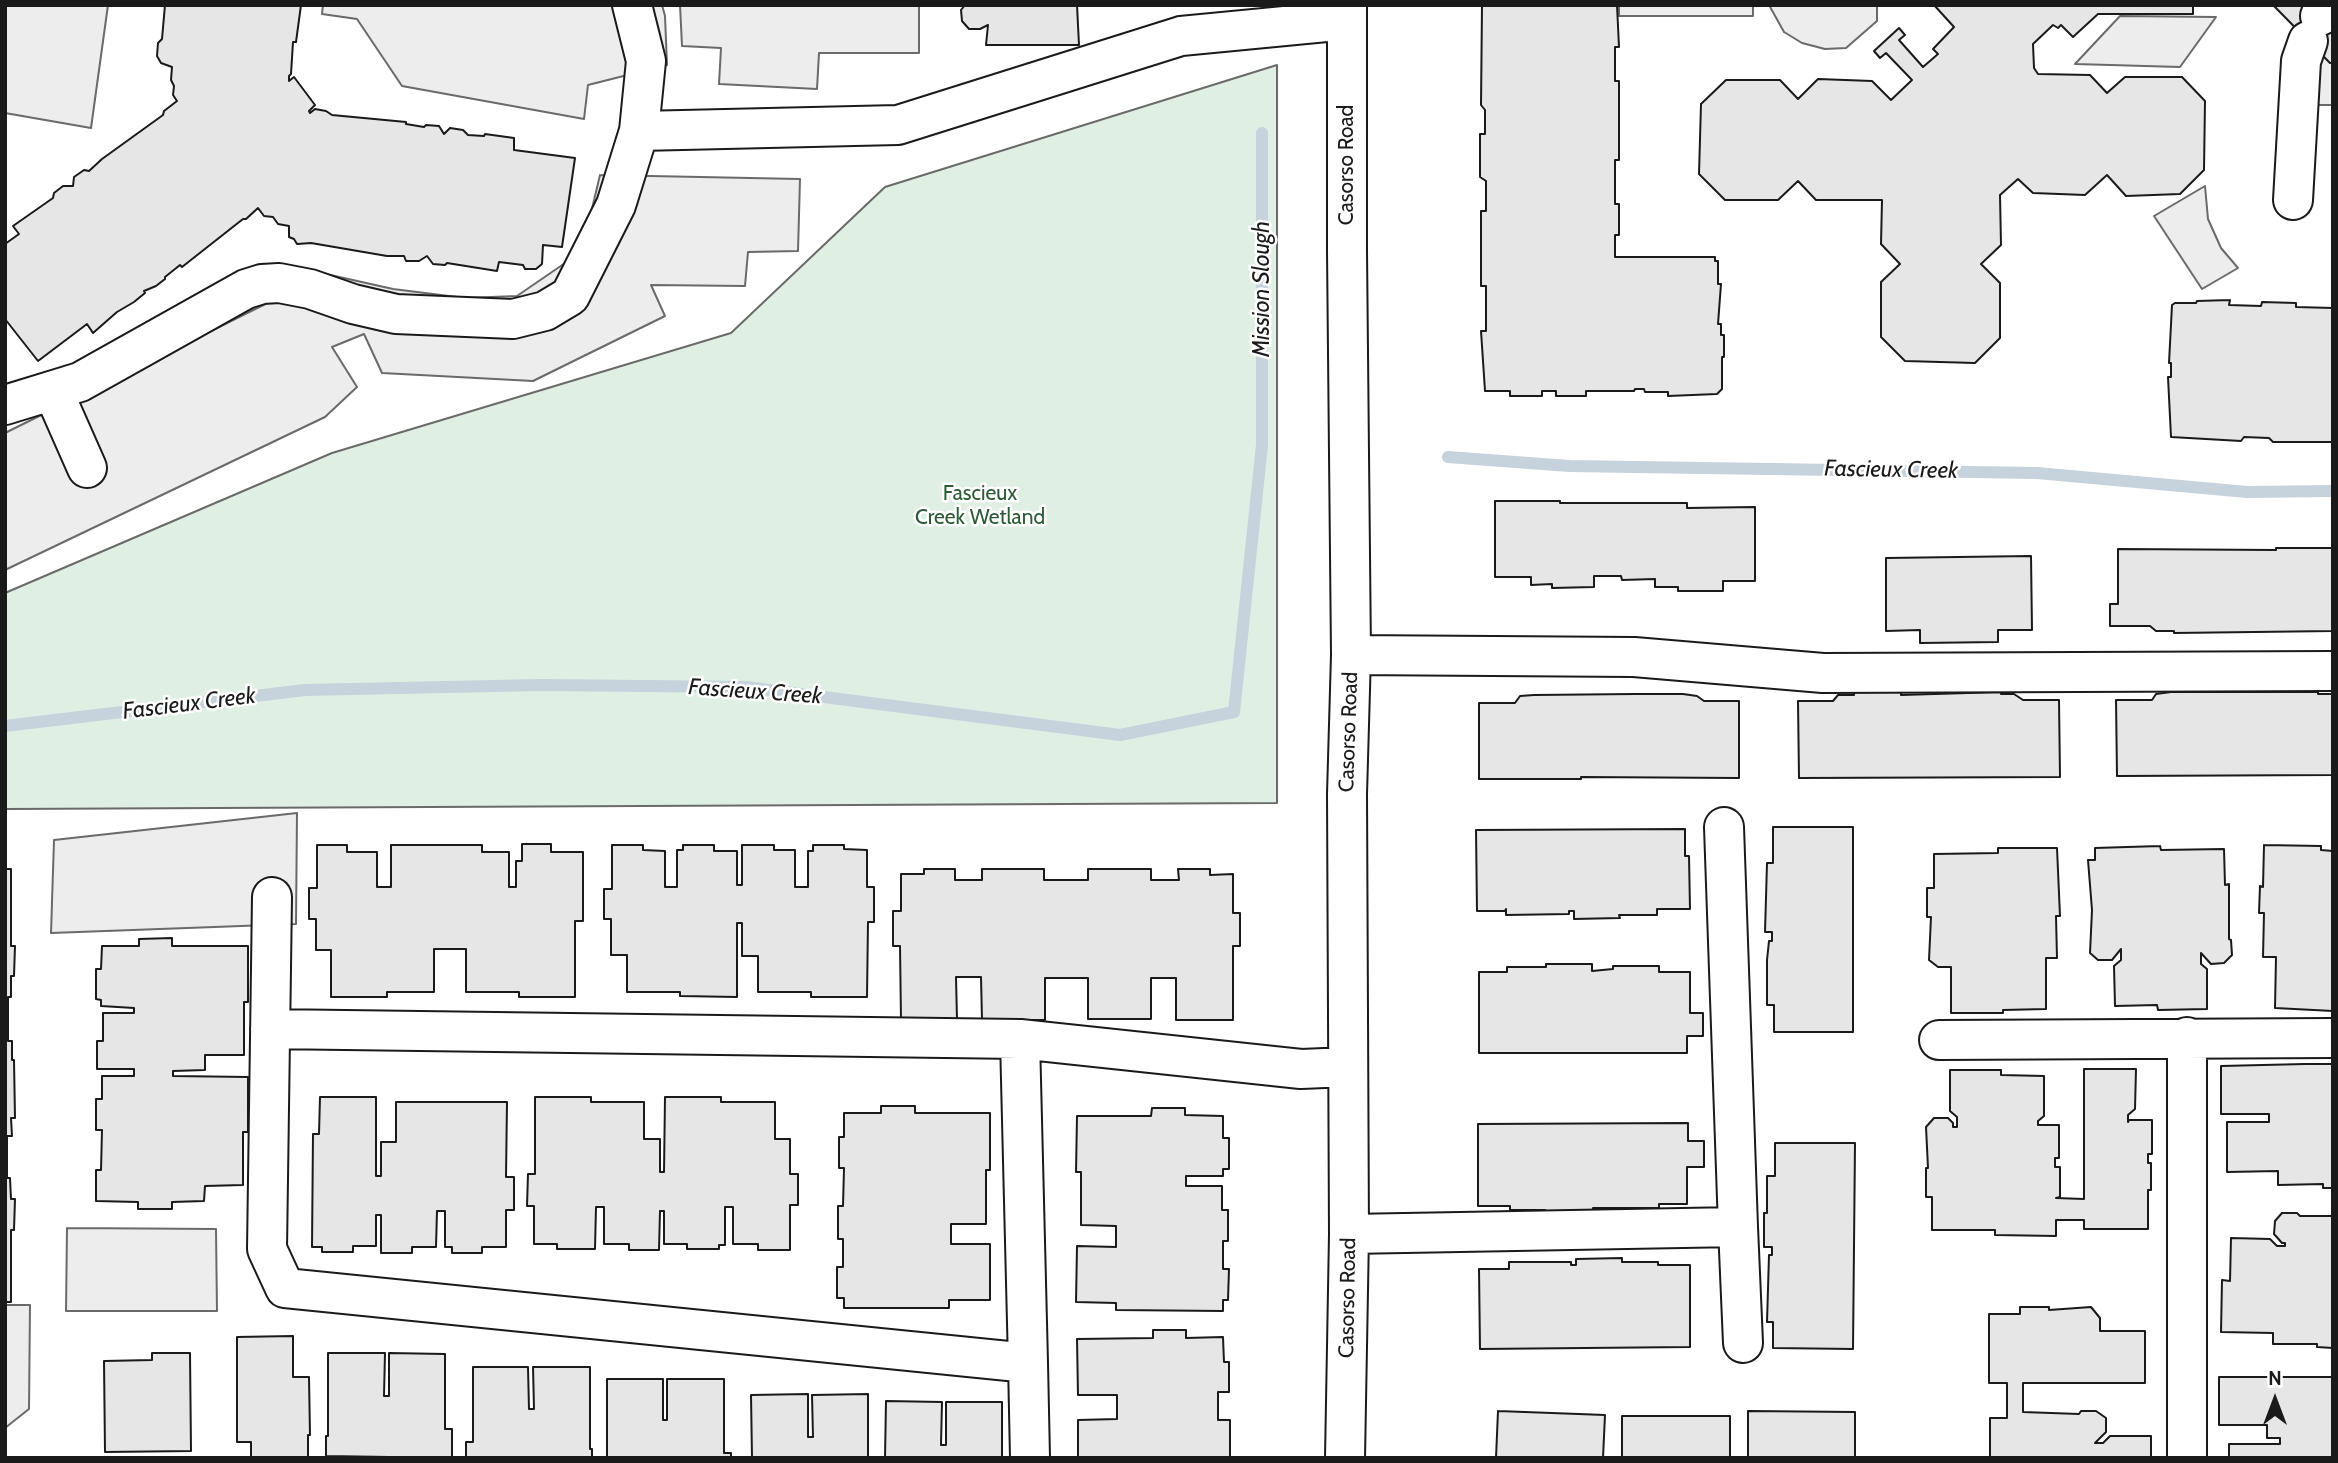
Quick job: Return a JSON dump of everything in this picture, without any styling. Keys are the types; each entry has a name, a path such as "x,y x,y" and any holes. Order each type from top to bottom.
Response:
{"street":[{"path":"5,405 80,382 246,289 262,284 279,283 310,289 353,304 396,314 513,319 545,311 570,296 616,205 639,131 646,61 632,5"},
{"path":"639,131 898,125 1181,36 1347,13"},
{"name":"Casorso Road","path":"1345,1458 1349,1234 1347,794 1351,655 1347,13"},
{"path":"2293,200 2301,61 2318,21"},
{"path":"53,391 87,468"},
{"path":"1351,655 1634,657 1823,673 2333,671"},
{"path":"1724,827 1743,1343"},
{"path":"272,897 267,1249 285,1288 1028,1363"},
{"path":"270,1030 1020,1039 1301,1069 1348,1067"},
{"path":"2187,1037 2187,1458"},
{"path":"1939,1040 2333,1038"},
{"path":"1020,1039 1030,1458"},
{"path":"1349,1234 1738,1227"}],"green space":[{"name":"Fascieux Creek Wetland","path":"1277,65 1277,803 5,809 5,593 332,453 731,333 885,187"}],"shaded area":[{"path":"5,5 108,5 91,128 5,113"},
{"path":"323,5 662,5 667,65 588,85 584,119 402,86 357,19 322,14"},
{"path":"680,5 919,5 919,53 819,53 817,89 719,84 721,48 682,46"},
{"path":"1619,5 1753,5 1753,16 1619,16"},
{"path":"1769,5 1877,5 1877,21 1846,48 1825,49 1802,43 1784,32"},
{"path":"2120,16 2216,17 2180,67 2075,64"},
{"path":"2313,54 2333,55 2333,105 2316,105"},
{"path":"600,175 800,179 798,251 748,252 745,286 651,285 665,316 533,381 382,373 364,334 332,347 357,387 325,417 5,570 5,433 326,274 393,289 465,298 517,296 568,261 586,234"},
{"path":"2205,186 2208,219 2221,248 2238,268 2202,289 2154,216"},
{"path":"297,813 296,924 51,933 54,840"},
{"path":"67,1228 216,1229 217,1311 66,1311"},
{"path":"5,1305 30,1305 29,1409 5,1428"}],"building":[{"path":"165,5 301,5 296,42 293,42 289,81 294,77 315,105 310,113 315,109 332,115 406,122 424,127 439,126 444,134 450,128 463,130 468,135 485,134 514,138 514,150 575,158 562,247 543,245 542,264 536,269 499,262 497,271 447,263 433,264 427,256 419,261 406,261 404,256 387,256 311,243 297,244 289,237 289,226 278,224 273,217 264,216 258,208 182,267 180,265 156,286 144,291 145,293 93,333 87,324 38,361 5,319 5,244 19,234 13,226 53,198 54,193 63,186 73,186 74,177 84,170 89,171 163,115 164,111 177,101 173,95 172,67 161,63 157,56 158,43 162,39"},
{"path":"965,5 1077,5 1079,45 986,45 988,25 980,29 969,29 962,21 961,10"},
{"path":"1482,5 1617,5 1619,47 1615,47 1615,81 1619,81 1619,160 1615,160 1615,204 1619,204 1619,235 1615,235 1615,257 1715,257 1715,261 1718,261 1718,284 1721,284 1718,324 1721,324 1721,335 1724,335 1724,357 1722,389 1717,394 1668,396 1668,392 1635,389 1586,391 1586,396 1556,396 1556,391 1542,391 1542,396 1510,396 1510,391 1485,391 1481,331 1486,331 1486,286 1481,286 1481,211 1486,211 1486,181 1480,177 1480,134 1485,134 1485,110 1481,105"},
{"path":"1934,5 2193,5 2193,14 2098,14 2073,37 2061,25 2058,28 2053,25 2033,44 2034,68 2038,74 2090,75 2107,93 2125,77 2182,77 2205,101 2204,170 2180,194 2126,196 2107,175 2085,195 2033,193 2018,179 2000,195 2001,245 1981,264 2000,283 2000,338 1975,363 1905,361 1881,337 1881,282 1900,264 1881,244 1882,200 1816,200 1798,181 1778,200 1725,200 1699,174 1701,104 1726,80 1780,80 1798,99 1818,79 1872,81 1891,100 1912,80 1886,53 1880,58 1874,51 1899,28 1905,35 1899,40 1923,67 1938,54 1933,49 1954,27"},
{"path":"2273,5 2309,5 2333,30 2333,63 2330,63"},
{"path":"2230,300 2229,305 2261,306 2262,302 2296,303 2296,307 2333,308 2333,442 2273,442 2269,438 2244,437 2241,441 2171,437 2168,377 2171,377 2169,363 2172,305"},
{"path":"1495,501 1687,503 1687,508 1755,507 1755,581 1723,581 1723,591 1678,591 1678,587 1655,587 1655,579 1622,580 1621,576 1594,576 1594,587 1552,588 1552,584 1531,585 1531,577 1495,577"},
{"path":"2333,548 2333,631 2174,633 2156,631 2150,626 2110,626 2110,604 2118,604 2118,549"},
{"path":"2031,556 2032,630 1998,630 1998,642 1920,643 1920,630 1886,631 1886,558"},
{"path":"1854,692 1901,692 1901,695 2001,692 2014,694 2023,700 2059,700 2060,777 1799,778 1798,701 1833,701 1838,695 1854,695"},
{"path":"2156,694 2333,694 2333,775 2117,776 2116,700 2152,700"},
{"path":"1534,695 1697,696 1704,701 1739,701 1739,778 1479,779 1479,703 1515,703 1520,696"},
{"path":"1773,827 1853,827 1853,1032 1774,1032 1774,1005 1767,1005 1767,960 1772,932 1765,932 1767,863 1773,863"},
{"path":"1685,829 1685,856 1689,856 1690,909 1657,909 1657,915 1574,919 1574,911 1569,911 1569,914 1506,915 1506,909 1477,911 1476,830"},
{"path":"522,844 551,844 551,852 583,852 583,921 575,921 575,997 519,997 519,992 466,992 466,949 434,949 434,992 387,992 387,997 331,997 331,950 316,950 316,919 309,919 309,888 317,888 317,845 347,845 347,852 377,852 377,887 391,887 391,845 482,845 482,852 509,852 509,887 516,887 516,861 522,861"},
{"path":"612,845 643,845 643,850 665,851 665,887 677,887 677,850 683,850 683,845 714,845 714,851 737,851 737,885 742,885 742,845 774,845 774,850 795,850 795,887 808,887 808,851 813,851 813,845 844,845 844,849 867,850 867,887 874,887 874,922 868,922 867,997 811,997 811,992 758,992 758,956 742,956 742,923 737,923 737,997 680,996 680,992 627,992 627,955 611,955 611,919 604,919 604,889 612,889"},
{"path":"2264,845 2321,846 2321,850 2333,851 2333,1011 2275,1008 2276,957 2263,957 2264,913 2259,913"},
{"path":"2160,846 2161,850 2224,849 2225,885 2229,884 2229,939 2232,955 2224,963 2211,964 2201,953 2201,964 2207,969 2207,1009 2158,1010 2157,1005 2115,1006 2114,966 2121,960 2121,949 2112,960 2098,960 2090,953 2092,910 2088,860 2095,860 2095,848"},
{"path":"1998,848 2057,848 2060,916 2056,916 2057,958 2046,958 2046,1009 2003,1010 2003,1013 1951,1013 1951,967 1938,967 1929,960 1931,917 1927,917 1927,888 1934,888 1934,854 1998,853"},
{"path":"5,869 11,869 11,946 15,946 14,976 11,976 11,997 8,997 8,1041 12,1041 14,1060 15,1118 11,1118 12,1136 7,1136 7,1178 10,1178 11,1199 15,1199 14,1230 11,1230 11,1302 5,1302"},
{"path":"924,869 955,869 955,880 982,880 982,869 1044,869 1044,880 1088,880 1088,869 1151,869 1151,880 1179,880 1178,869 1210,869 1210,875 1233,874 1233,913 1240,913 1240,946 1233,946 1233,1020 1176,1020 1176,978 1151,978 1151,1019 1088,1019 1088,978 1045,978 1045,1020 982,1020 981,977 956,977 957,1020 901,1020 900,946 893,946 893,911 901,911 901,874 924,874"},
{"path":"172,938 172,946 248,946 244,1055 205,1055 205,1070 173,1071 173,1076 248,1077 248,1132 243,1132 243,1185 205,1186 204,1201 172,1202 172,1209 138,1209 138,1202 96,1201 96,1170 101,1170 102,1130 96,1130 96,1099 102,1099 102,1076 134,1076 134,1069 97,1069 97,1041 103,1041 103,1013 134,1013 134,1008 101,1006 101,1000 96,999 96,969 101,969 102,946 139,946 139,939"},
{"path":"1546,964 1592,964 1592,971 1613,969 1613,966 1659,966 1659,972 1690,972 1690,1013 1703,1013 1703,1036 1687,1036 1687,1053 1479,1053 1479,972 1507,972 1507,967 1546,967"},
{"path":"2333,1064 2333,1188 2323,1188 2323,1184 2278,1185 2278,1171 2227,1172 2227,1122 2269,1122 2269,1114 2221,1114 2221,1066"},
{"path":"2084,1069 2136,1069 2135,1109 2128,1115 2128,1122 2152,1120 2152,1154 2148,1154 2148,1163 2151,1163 2151,1190 2148,1190 2148,1229 2084,1229 2084,1220 2056,1220 2056,1236 1995,1235 1995,1230 1932,1230 1932,1197 1926,1197 1926,1127 1934,1118 1948,1118 1953,1127 1957,1127 1957,1117 1950,1111 1950,1070 2001,1070 2001,1075 2044,1076 2044,1116 2038,1121 2038,1125 2059,1125 2059,1158 2055,1158 2055,1167 2060,1167 2060,1197 2056,1198 2084,1199"},
{"path":"320,1097 376,1097 376,1176 381,1176 381,1142 396,1142 396,1102 507,1102 506,1177 514,1177 514,1210 506,1210 506,1247 482,1247 482,1253 452,1253 452,1247 445,1247 445,1211 437,1211 436,1247 412,1247 412,1253 381,1253 381,1215 376,1215 376,1246 353,1246 353,1252 322,1252 322,1247 312,1247 313,1134 319,1134"},
{"path":"535,1097 591,1097 591,1102 644,1102 644,1139 660,1139 660,1172 664,1172 665,1097 721,1097 721,1102 775,1102 775,1139 790,1139 790,1174 798,1174 798,1205 790,1205 790,1250 758,1250 758,1244 733,1244 733,1207 725,1207 725,1245 719,1245 719,1249 687,1249 687,1244 664,1244 664,1211 660,1211 659,1250 629,1250 629,1244 604,1244 604,1207 596,1207 595,1249 557,1249 557,1244 534,1244 534,1206 527,1206 528,1174 535,1174"},
{"path":"881,1106 915,1106 915,1113 990,1113 986,1224 951,1224 951,1244 990,1244 990,1300 949,1300 949,1308 844,1308 844,1298 837,1298 837,1267 843,1267 843,1239 838,1239 838,1206 843,1206 844,1168 839,1168 839,1137 844,1137 844,1113 881,1113"},
{"path":"1152,1108 1185,1108 1185,1115 1223,1116 1223,1138 1229,1138 1229,1169 1223,1169 1223,1176 1186,1176 1186,1186 1222,1186 1222,1210 1228,1210 1228,1241 1223,1241 1223,1269 1229,1269 1228,1300 1223,1300 1223,1311 1116,1310 1116,1303 1076,1302 1077,1246 1116,1247 1116,1226 1081,1225 1081,1172 1076,1172 1077,1116 1151,1116"},
{"path":"1688,1123 1688,1141 1704,1141 1704,1167 1687,1167 1687,1204 1659,1204 1659,1208 1593,1208 1593,1213 1545,1213 1545,1210 1510,1210 1510,1206 1478,1206 1478,1124"},
{"path":"1775,1143 1855,1143 1853,1349 1773,1348 1773,1322 1767,1322 1769,1255 1772,1255 1772,1247 1764,1247 1764,1213 1767,1213 1767,1176 1775,1176"},
{"path":"2282,1213 2333,1216 2333,1348 2317,1347 2317,1344 2273,1344 2273,1333 2221,1332 2222,1280 2230,1281 2231,1238 2270,1239 2277,1246 2285,1246 2274,1234 2275,1221"},
{"path":"1622,1258 1622,1262 1690,1265 1690,1347 1480,1349 1479,1269 1509,1269 1509,1262 1571,1262 1571,1265 1576,1265 1576,1259"},
{"path":"2020,1307 2049,1307 2049,1310 2091,1307 2100,1318 2100,1331 2145,1331 2145,1383 2023,1383 2023,1412 2079,1414 2081,1411 2096,1411 2106,1418 2106,1432 2095,1443 2103,1443 2110,1436 2151,1436 2151,1458 1990,1458 1990,1418 2007,1418 2007,1383 1989,1383 1989,1314 2020,1314"},
{"path":"1153,1330 1186,1330 1186,1338 1223,1337 1224,1362 1229,1362 1229,1392 1218,1392 1218,1420 1230,1420 1230,1458 1078,1458 1078,1420 1117,1419 1117,1395 1078,1395 1077,1339 1153,1338"},
{"path":"293,1336 293,1377 309,1377 308,1458 251,1458 251,1442 237,1442 237,1337"},
{"path":"152,1353 190,1353 191,1451 105,1452 104,1361 152,1360"},
{"path":"328,1353 385,1353 384,1396 389,1396 389,1353 445,1354 445,1429 452,1429 452,1458 326,1456"},
{"path":"473,1367 528,1367 529,1409 534,1409 533,1367 590,1367 592,1458 466,1458 466,1442 473,1442"},
{"path":"2219,1377 2333,1377 2333,1458 2229,1458 2229,1444 2280,1444 2280,1438 2267,1438 2267,1425 2219,1425"},
{"path":"607,1379 663,1379 663,1420 667,1420 667,1379 724,1379 724,1453 731,1453 731,1458 607,1458"},
{"path":"808,1394 808,1437 813,1437 812,1395 868,1394 868,1458 752,1458 751,1395"},
{"path":"886,1401 942,1402 941,1445 946,1445 946,1402 1002,1402 1002,1458 885,1458"},
{"path":"1498,1411 1605,1415 1603,1458 1496,1458"},
{"path":"1748,1411 1855,1412 1855,1458 1748,1458"},
{"path":"1622,1416 1730,1416 1730,1458 1622,1458"}],"waterway":[{"name":"Fascieux Creek","path":"5,726 305,690 541,685 746,687 1120,735 1234,712 1262,445 1262,133"},
{"name":"Fascieux Creek","path":"1448,457 1569,466 2037,473 2247,492 2333,491"}],"water label":[{"name":"Mission Slough","path":"1262,289"}]}
